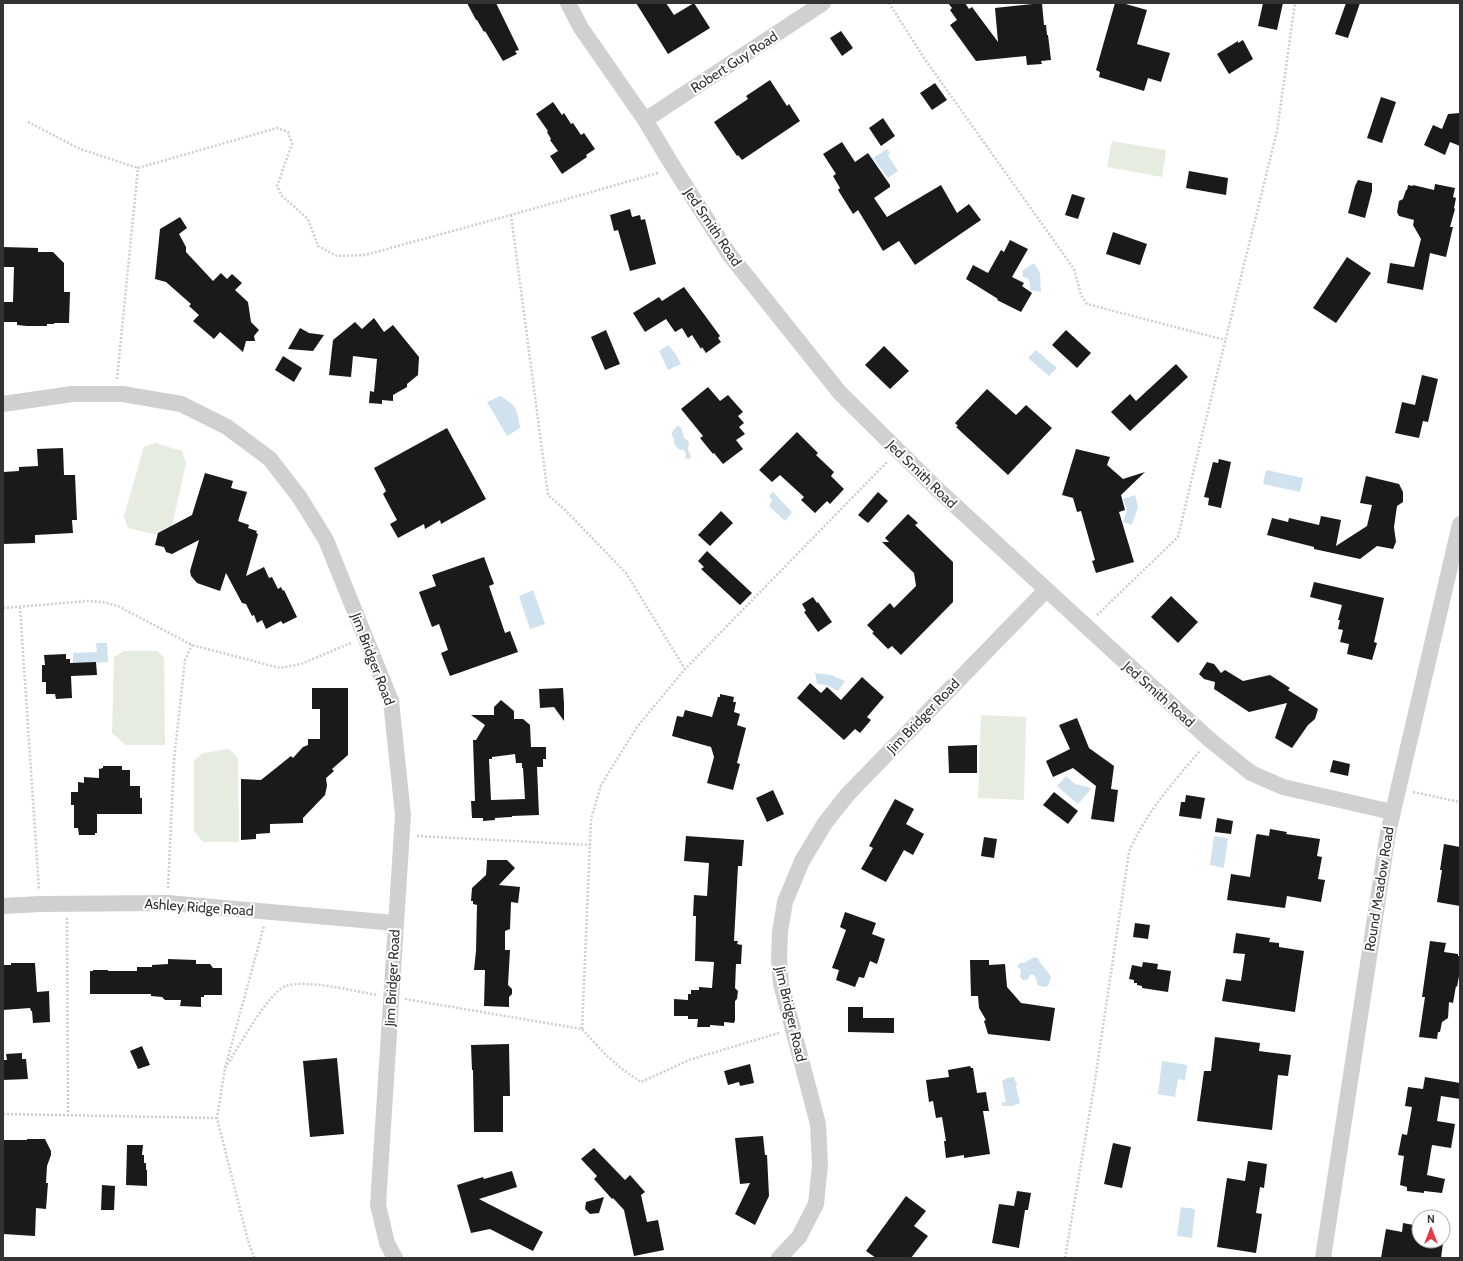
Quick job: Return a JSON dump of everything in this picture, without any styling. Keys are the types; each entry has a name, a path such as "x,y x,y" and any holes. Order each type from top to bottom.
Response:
{"street":[{"name":"Jed Smith Road","path":"568,3 581,28 645,120 729,254 840,393 936,488 1210,740 1251,773 1283,787 1392,812"},
{"name":"Robert Guy Road","path":"645,120 824,3"},
{"name":"Jim Bridger Road","path":"3,404 72,394 123,394 181,404 227,428 270,459 300,498 326,540 391,701 403,815 378,1205 387,1243 395,1258"},
{"name":"Round Meadow Road","path":"1323,1258 1392,812 1460,524"},
{"name":"Jim Bridger Road","path":"779,1258 799,1237 816,1204 820,1165 818,1124 781,984 778,959 785,902 802,861 825,823 848,794 1046,590"},
{"name":"Ashley Ridge Road","path":"3,906 40,904 168,903 395,923"}],"path":[{"path":"889,3 924,58 1074,269 1081,295 1087,304 1225,340"},
{"path":"1085,626 1178,536 1277,132 1295,3"},
{"path":"28,122 80,149 138,168 277,128 288,132 292,144 277,186 282,196 308,219 318,246 337,256 365,255 674,168"},
{"path":"116,394 138,168"},
{"path":"511,215 548,495 563,508 626,573 685,669"},
{"path":"792,1029 689,1060 641,1082 622,1069 604,1053 582,1030 591,819 601,786 637,727 685,669 887,462"},
{"path":"3,608 88,601 102,602 118,606 192,644 280,668 301,664 365,638"},
{"path":"20,607 40,904"},
{"path":"168,903 174,760 185,660 192,644"},
{"path":"1064,1258 1094,1087 1129,852 1137,834 1154,808 1210,740"},
{"path":"1397,788 1460,802"},
{"path":"401,835 590,845"},
{"path":"67,904 68,1116"},
{"path":"254,1258 247,1237 217,1118 225,1068 268,912"},
{"path":"3,1114 217,1118"}],"shaded area":[{"path":"1112,141 1166,150 1162,177 1107,167"},
{"path":"155,443 182,451 186,463 172,526 158,535 128,528 124,516 144,447"},
{"path":"124,651 158,651 164,658 165,745 126,745 112,733 114,657"},
{"path":"981,715 1026,717 1024,800 978,798"},
{"path":"229,749 238,758 239,842 203,842 194,831 194,761 203,753"}],"water":[{"path":"887,149 890,153 888,155 898,171 888,178 873,158"},
{"path":"1034,263 1040,273 1041,292 1030,290 1028,278 1023,277 1022,271"},
{"path":"668,345 675,353 681,364 668,370 659,351"},
{"path":"1036,350 1057,368 1049,376 1028,358"},
{"path":"500,396 513,406 517,412 519,422 520,428 507,436 487,402"},
{"path":"677,426 681,427 684,438 689,442 688,450 691,457 690,459 685,458 686,454 684,450 678,449 674,443 672,432"},
{"path":"1266,470 1303,478 1300,492 1263,484"},
{"path":"773,492 792,512 785,521 769,506 772,500 769,496"},
{"path":"1135,495 1138,507 1132,525 1123,522 1127,510 1123,499"},
{"path":"533,590 545,624 530,629 519,596"},
{"path":"96,643 107,643 108,662 73,664 73,653 97,652"},
{"path":"815,673 831,675 845,681 838,691 827,685 817,684"},
{"path":"1066,776 1075,784 1091,789 1078,804 1057,786"},
{"path":"1214,836 1228,838 1224,868 1210,865"},
{"path":"1034,957 1038,958 1051,977 1048,986 1044,987 1038,985 1035,976 1031,974 1027,980 1023,980 1020,977 1021,970 1017,966 1020,963 1024,963"},
{"path":"1162,1061 1187,1065 1185,1081 1178,1079 1175,1097 1158,1094"},
{"path":"1014,1077 1015,1081 1017,1082 1016,1087 1020,1103 1012,1106 1002,1106 1001,1103 1006,1102 1002,1081 1007,1078"},
{"path":"1181,1207 1195,1209 1192,1238 1177,1236"}],"building":[{"path":"467,3 496,3 519,50 515,51 517,54 503,61 485,31 484,32 476,20"},
{"path":"636,3 666,3 674,15 694,3 710,28 668,54"},
{"path":"948,3 965,3 969,9 972,7 998,42 995,8 1042,3 1044,25 1046,25 1048,35 1051,60 1041,61 1042,64 1027,65 1026,56 976,61 950,25 957,20 950,10 952,8"},
{"path":"1115,3 1122,3 1147,10 1137,44 1170,53 1161,82 1148,78 1144,91 1099,77 1100,72 1096,70"},
{"path":"1263,3 1283,3 1277,30 1258,26"},
{"path":"1346,3 1360,3 1348,38 1335,34"},
{"path":"841,31 853,48 842,56 830,38"},
{"path":"1243,40 1253,59 1229,74 1217,54 1238,41 1238,43"},
{"path":"770,80 787,106 789,104 800,121 742,160 738,155 737,156 714,122 748,99 746,96"},
{"path":"935,83 947,100 932,110 920,93"},
{"path":"1381,97 1396,102 1382,143 1367,138"},
{"path":"553,102 562,115 564,113 571,124 573,123 581,135 584,133 595,149 586,155 587,157 562,174 550,156 558,151 550,140 548,131 536,114"},
{"path":"1460,113 1460,146 1450,142 1445,155 1424,145 1433,125 1442,129 1448,114"},
{"path":"883,118 895,136 881,146 869,128"},
{"path":"842,142 855,162 868,153 890,185 890,187 874,198 887,217 941,185 957,213 969,204 981,220 915,265 899,241 883,251 858,210 853,214 838,190 840,188 833,176 836,174 823,154"},
{"path":"1189,171 1228,178 1226,195 1186,188"},
{"path":"1358,180 1372,183 1372,191 1365,218 1348,213"},
{"path":"1435,184 1455,188 1453,197 1456,198 1455,209 1450,227 1453,227 1446,257 1430,253 1423,290 1387,283 1390,263 1414,267 1421,239 1413,225 1414,220 1399,216 1397,212 1399,201 1403,199 1408,185 1434,190"},
{"path":"1072,194 1085,198 1078,219 1065,215"},
{"path":"630,209 632,217 640,215 641,220 645,219 656,264 630,271 618,230 614,231 610,215"},
{"path":"180,217 187,228 179,234 186,247 186,252 213,281 221,273 227,279 232,274 242,283 235,290 248,302 251,322 259,330 254,336 255,341 246,341 243,352 220,332 214,339 193,321 199,315 189,306 191,304 166,282 155,279 160,229"},
{"path":"1113,232 1147,244 1140,265 1106,254"},
{"path":"1010,240 1028,249 1012,277 1024,283 1022,286 1032,293 1021,312 997,300 998,299 966,279 973,265 988,273 1001,250 1004,252"},
{"path":"3,247 38,248 38,252 53,252 64,263 64,292 70,292 69,323 54,323 47,324 47,326 27,326 17,325 17,322 3,322 3,302 13,302 14,267 3,267"},
{"path":"1347,257 1371,273 1336,323 1313,308"},
{"path":"684,287 720,336 718,338 721,342 706,353 702,347 701,349 692,335 688,338 682,328 675,332 666,319 645,332 633,313 659,297 662,301"},
{"path":"374,318 384,332 393,325 419,357 418,375 407,384 407,387 393,395 393,401 382,400 382,404 369,403 370,391 374,392 377,359 353,356 351,377 329,375 333,340 355,322 362,329"},
{"path":"300,328 309,333 324,335 313,351 288,349"},
{"path":"606,330 620,364 605,370 591,337"},
{"path":"1066,330 1091,353 1077,368 1052,345"},
{"path":"884,346 909,371 890,389 865,365"},
{"path":"283,356 302,368 294,382 275,370"},
{"path":"1176,364 1188,377 1130,431 1111,412 1130,394 1136,401"},
{"path":"1422,375 1438,379 1428,422 1423,421 1419,438 1395,433 1402,402 1415,405"},
{"path":"708,387 720,401 728,395 743,412 738,416 744,423 739,427 745,434 736,440 743,449 723,464 700,438 703,436 681,409"},
{"path":"987,389 1016,415 1026,405 1052,428 1008,475 956,427 958,426 955,423"},
{"path":"447,428 486,499 441,524 440,520 425,529 424,524 398,538 390,524 397,520 383,494 386,491 374,468"},
{"path":"797,432 818,453 816,455 834,472 831,476 844,489 830,504 827,501 815,513 801,500 804,497 780,475 772,482 759,470"},
{"path":"63,448 64,475 75,475 77,520 72,520 73,533 35,535 35,543 3,544 3,472 19,471 19,467 38,466 37,449"},
{"path":"1076,449 1110,457 1107,465 1123,479 1145,472 1121,495 1125,510 1119,512 1134,562 1096,573 1092,561 1095,560 1081,511 1077,512 1073,498 1062,495"},
{"path":"1219,459 1231,462 1221,508 1208,505 1209,498 1204,497 1213,462 1218,463"},
{"path":"205,473 233,481 231,488 247,492 238,521 249,525 248,528 257,531 256,533 258,534 246,576 264,567 269,578 272,577 278,589 281,587 283,591 284,590 297,617 283,624 281,621 266,629 262,620 257,623 254,615 252,616 246,604 242,603 226,573 220,591 197,583 191,576 190,571 199,540 172,554 166,552 164,547 155,545 158,533 192,515"},
{"path":"1366,476 1399,484 1403,492 1403,502 1397,506 1394,527 1396,542 1393,549 1377,546 1360,559 1314,549 1314,547 1267,535 1272,518 1288,522 1289,518 1319,525 1321,516 1341,520 1336,546 1367,526 1372,505 1360,503"},
{"path":"878,492 888,501 868,523 858,515"},
{"path":"721,511 733,523 710,546 698,535"},
{"path":"908,514 918,523 915,525 953,562 953,602 901,655 892,646 888,649 872,633 874,632 867,625 890,603 894,608 916,586 914,573 882,542 889,542 885,538"},
{"path":"707,551 752,593 740,605 701,569 704,567 698,561"},
{"path":"484,557 494,584 489,586 505,633 510,631 518,652 450,676 441,653 448,650 439,624 432,627 419,592 436,586 432,575"},
{"path":"1314,582 1384,598 1374,642 1377,643 1372,660 1347,654 1349,644 1340,642 1343,630 1338,629 1340,620 1338,620 1342,605 1310,597"},
{"path":"1171,596 1198,622 1178,643 1151,617"},
{"path":"813,597 832,622 818,632 804,612 806,611 802,604"},
{"path":"66,654 66,659 70,659 70,663 96,662 97,675 71,676 72,698 56,699 55,694 46,694 46,682 42,682 42,665 45,665 44,655"},
{"path":"1207,662 1214,664 1221,673 1225,670 1243,681 1270,675 1290,688 1288,690 1318,709 1315,719 1308,725 1292,748 1275,738 1287,703 1249,712 1214,689 1215,682 1204,679 1199,674"},
{"path":"862,677 884,697 867,717 871,720 860,733 855,729 844,740 797,698 810,683 821,693 827,687 841,700"},
{"path":"312,688 348,688 348,755 332,769 334,771 326,778 327,786 325,795 303,818 303,823 270,824 270,833 256,834 256,839 241,840 241,779 261,780 291,756 293,758 303,747 308,745 308,739 320,739 320,709 312,709"},
{"path":"563,688 564,721 554,707 540,708 539,689"},
{"path":"720,694 734,697 733,702 736,702 734,712 740,714 737,725 746,728 737,763 740,764 733,790 707,783 714,757 711,747 672,736 677,716 683,717 685,710 712,717"},
{"path":"501,700 514,711 514,719 523,719 530,725 531,747 546,747 546,759 543,759 543,767 537,767 539,815 512,816 483,821 483,818 472,818 471,801 475,801 473,740 476,740 485,725 471,715 494,715 494,707","holes":["515,754 516,763 522,763 525,799 491,800 489,759 492,759 492,757"]},
{"path":"1077,718 1089,748 1114,766 1111,789 1118,790 1114,822 1091,819 1096,786 1073,768 1053,777 1046,761 1070,749 1059,725"},
{"path":"977,745 977,773 949,773 948,746"},
{"path":"1333,760 1350,764 1348,776 1330,772"},
{"path":"103,766 122,766 122,770 130,770 130,786 140,786 142,814 97,814 97,833 95,833 95,835 79,835 78,828 74,828 74,805 71,805 71,792 78,792 78,782 84,783 84,777 99,778 99,769 103,768"},
{"path":"773,790 784,814 767,822 756,798"},
{"path":"1054,792 1078,811 1068,824 1043,805"},
{"path":"1186,795 1205,798 1201,819 1179,816 1181,802 1185,802"},
{"path":"895,799 914,809 906,824 924,834 913,855 904,850 886,882 861,869 873,848 869,846"},
{"path":"1217,818 1233,821 1231,834 1215,832"},
{"path":"1270,829 1287,832 1286,834 1320,839 1317,856 1322,857 1318,879 1325,880 1321,902 1287,896 1285,908 1227,900 1231,874 1250,877 1256,836 1257,834 1269,836"},
{"path":"686,836 744,840 742,866 738,866 734,941 738,941 737,944 742,945 741,964 736,964 735,988 738,991 737,999 735,1001 735,1020 734,1023 724,1022 724,1026 710,1025 710,1027 697,1027 698,1019 688,1019 688,1016 674,1016 674,999 688,1000 688,994 691,994 691,990 699,990 699,987 712,988 714,962 695,961 696,916 693,916 694,895 707,896 709,863 684,861"},
{"path":"984,837 997,839 994,858 981,856"},
{"path":"1444,844 1460,847 1460,906 1437,902"},
{"path":"487,860 507,860 515,868 499,885 520,887 518,903 511,902 510,929 505,931 505,950 510,950 508,985 512,989 512,994 509,997 509,1007 484,1006 485,970 474,970 477,905 473,904 473,901 471,901 472,888 486,875"},
{"path":"845,912 876,923 872,934 885,939 877,964 870,961 864,978 859,977 855,987 836,980 839,970 832,968 846,930 840,927"},
{"path":"1135,923 1150,925 1148,939 1133,937"},
{"path":"1236,933 1270,938 1269,942 1279,943 1279,947 1304,951 1295,1012 1222,1001 1226,979 1241,981 1245,954 1233,953"},
{"path":"1430,941 1446,943 1444,952 1458,954 1458,956 1460,956 1460,976 1457,987 1456,986 1453,1003 1449,1002 1448,1018 1442,1022 1437,1039 1419,1037 1425,997 1422,997"},
{"path":"168,959 196,960 196,964 210,964 213,968 222,968 222,995 204,995 204,997 201,997 201,1007 180,1006 181,1000 165,1000 162,997 151,996 151,994 90,994 90,971 137,971 137,967 152,967 152,965 168,964"},
{"path":"970,960 989,960 989,965 1005,964 1007,987 1021,1003 1055,1008 1050,1041 988,1034 984,1021 986,1020 979,1008 978,996 971,996"},
{"path":"1143,962 1158,964 1157,969 1171,971 1168,992 1142,988 1142,986 1134,983 1134,980 1129,979 1132,965 1142,967"},
{"path":"11,963 35,963 37,992 49,991 50,1022 33,1023 32,1011 30,1008 3,1010 3,965 11,965"},
{"path":"848,1007 863,1007 863,1018 894,1018 894,1033 848,1032"},
{"path":"1215,1037 1260,1043 1259,1051 1291,1055 1288,1076 1278,1075 1272,1130 1197,1121 1204,1071 1211,1071"},
{"path":"509,1044 510,1096 503,1096 503,1132 474,1132 471,1045"},
{"path":"142,1046 150,1065 138,1069 130,1051"},
{"path":"22,1053 22,1059 26,1059 28,1079 3,1080 3,1060 7,1060 6,1054"},
{"path":"337,1058 344,1134 310,1137 303,1061"},
{"path":"750,1064 754,1083 740,1086 739,1082 728,1085 724,1071"},
{"path":"970,1066 973,1068 977,1093 986,1092 989,1111 983,1111 990,1154 964,1158 964,1155 946,1158 944,1141 946,1141 942,1117 936,1118 933,1101 929,1102 926,1080 949,1077 948,1070"},
{"path":"1425,1077 1460,1083 1460,1099 1441,1096 1437,1121 1455,1124 1451,1148 1432,1145 1427,1175 1445,1179 1442,1193 1407,1191 1407,1187 1400,1185 1404,1156 1398,1155 1402,1134 1407,1135 1412,1107 1405,1106 1408,1087 1423,1089"},
{"path":"763,1136 765,1155 767,1155 769,1196 755,1225 735,1214 750,1183 740,1184 735,1138"},
{"path":"45,1139 51,1151 47,1166 46,1183 48,1183 46,1209 36,1208 35,1236 3,1234 3,1140"},
{"path":"1113,1143 1131,1147 1122,1188 1104,1184"},
{"path":"127,1145 143,1145 142,1155 144,1155 144,1163 146,1163 147,1186 126,1185"},
{"path":"594,1148 625,1180 630,1175 645,1192 641,1195 647,1222 658,1220 664,1250 634,1256 624,1210 594,1179 597,1176 581,1159"},
{"path":"1248,1161 1267,1164 1264,1188 1260,1187 1256,1213 1262,1214 1256,1253 1217,1247 1227,1178 1245,1181"},
{"path":"512,1171 517,1187 479,1199 543,1232 533,1251 490,1229 471,1233 457,1185 483,1177 484,1179"},
{"path":"102,1185 115,1186 114,1210 101,1210"},
{"path":"1017,1191 1031,1193 1028,1210 1025,1210 1019,1248 992,1243 999,1204 1014,1206"},
{"path":"906,1196 926,1211 914,1226 928,1236 911,1258 876,1258 866,1251"},
{"path":"604,1197 599,1213 590,1214 585,1209 586,1202"},
{"path":"1403,1223 1411,1224 1411,1249 1442,1249 1441,1258 1381,1258 1386,1229 1402,1232"}]}
